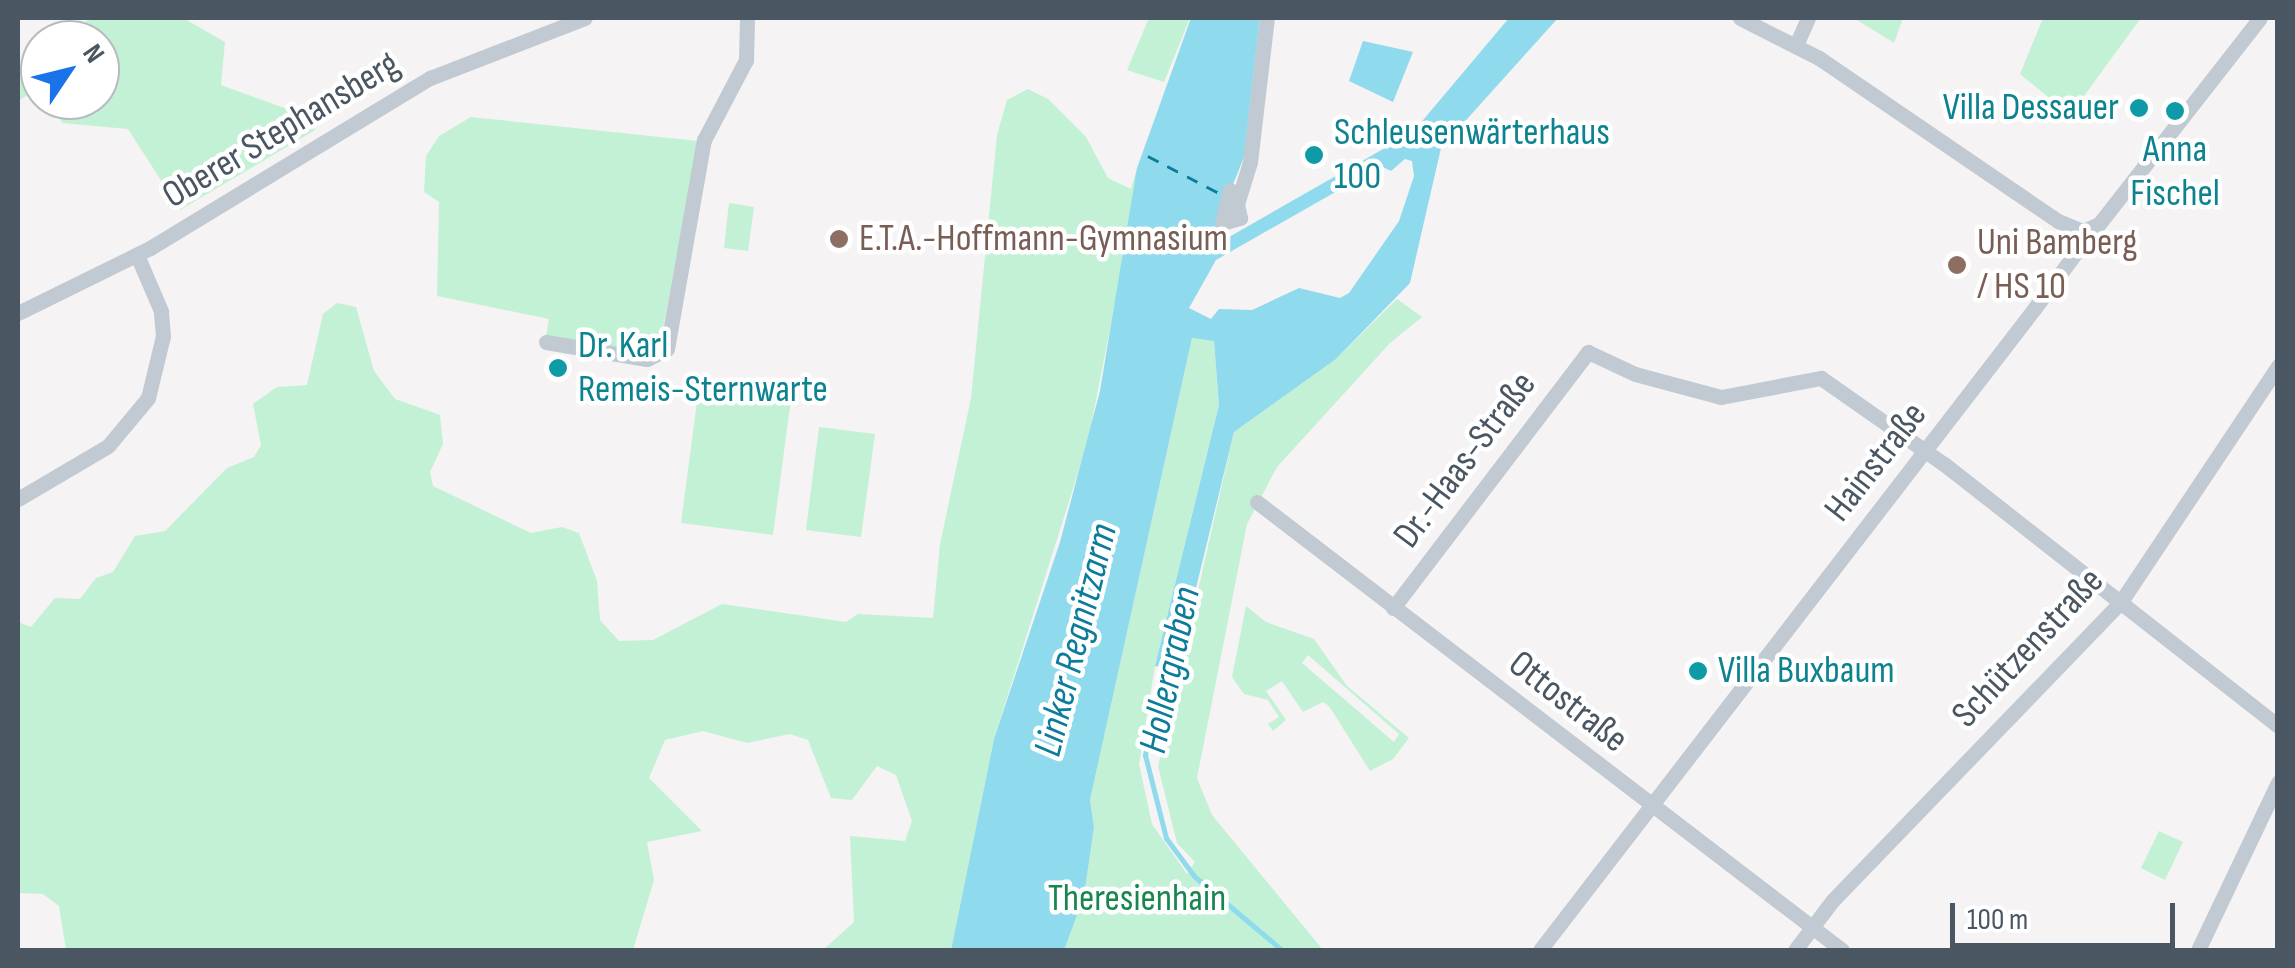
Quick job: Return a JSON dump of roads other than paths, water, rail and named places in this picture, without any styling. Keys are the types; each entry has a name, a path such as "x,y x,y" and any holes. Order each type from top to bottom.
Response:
{"street":[{"name":"Oberer Stephansberg","path":"18,313 137,255 430,78 585,18"},
{"path":"546,342 647,359 667,349 704,140 746,60 747,18"},
{"path":"1230,190 1222,223 1240,218 1236,204 1250,162 1267,18"},
{"path":"1740,18 1796,44 2058,221 2083,230"},
{"path":"1796,44 1808,18"},
{"name":"Hainstraße","path":"1540,950 2080,247 2083,230 2099,224 2260,18"},
{"path":"18,499 108,446 148,398 163,336 160,312 137,255"},
{"name":"Dr.-Haas-Straße","path":"1393,608 1588,352 1636,374 1721,397 1828,380 1926,451"},
{"name":"Schützenstraße","path":"1795,950 1808,930 2120,603 2278,366"},
{"path":"1926,451 2278,726"},
{"name":"Ottostraße","path":"1257,502 1808,930 1842,950"},
{"path":"2198,950 2278,782"}],"water":[{"name":"Linker Regnitzarm","path":"1191,18 1260,18 1244,157 1214,232 1222,241 1413,132 1509,18 1558,18 1441,148 1410,283 1336,359 1234,432 1176,670 1155,666 1219,405 1214,341 1192,338 1090,800 1094,827 1084,896 1064,950 951,950 994,739 1060,542 1100,391 1137,168","holes":["1405,159 1412,161 1414,176 1399,221 1349,293 1340,298 1299,288 1252,310 1219,309 1211,319 1189,308 1216,260 1381,166 1391,171"]},
{"path":"1363,41 1413,52 1393,102 1349,81"}],"waterway":[{"name":"Hollergraben","path":"1165,664 1145,755 1166,838 1194,876 1282,950"}],"place":[{"name":"Villa Dessauer","path":"2139,108"},
{"name":"Anna Fischel","path":"2175,111"},
{"name":"Schleusenwärterhaus 100","path":"1314,155"},
{"name":"E.T.A.-Hoffmann-Gymnasium","path":"839,239"},
{"name":"Uni Bamberg / HS 10","path":"1957,265"},
{"name":"Dr. Karl Remeis-Sternwarte","path":"558,368"},
{"name":"Villa Buxbaum","path":"1698,671"}],"park label":[{"name":"Theresienhain","path":"1137,899"}]}
